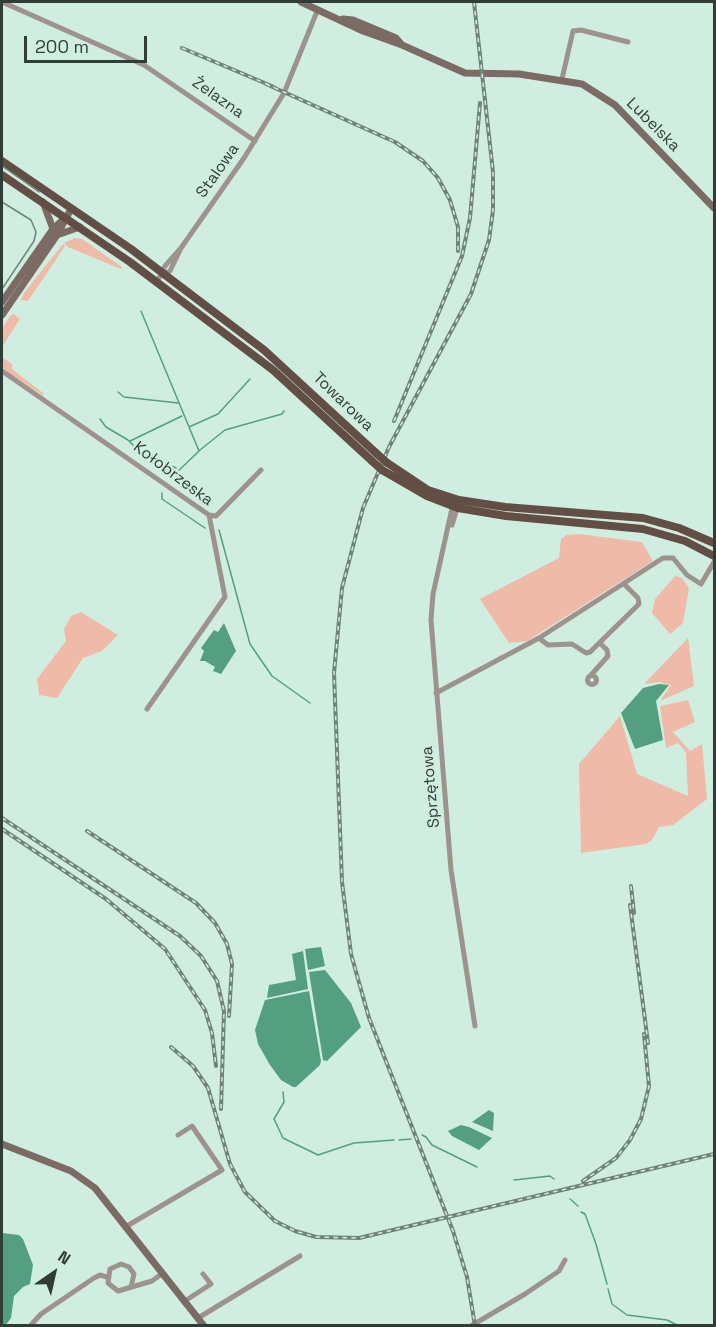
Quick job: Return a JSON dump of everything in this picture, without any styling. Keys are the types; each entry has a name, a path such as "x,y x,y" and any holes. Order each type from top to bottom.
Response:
{"main road":[{"name":"Towarowa","path":"2,161 151,265 166,270 176,283 285,368 323,409 374,457 418,491 506,516 643,529 685,542 714,556"},
{"name":"Towarowa","path":"2,174 157,282 323,409"},
{"name":"Towarowa","path":"456,503 643,518 679,528 714,543"}],"street":[{"name":"Żelazna","path":"2,2 144,65 255,141"},
{"name":"Lubelska","path":"302,2 343,19 363,31 402,45 465,73 493,72 562,79 582,84 609,100 714,208"},
{"name":"Stalowa","path":"157,282 255,141 287,87 318,9"},
{"path":"562,79 573,31 581,30 628,42"},
{"path":"43,202 55,232"},
{"path":"2,302 71,209"},
{"path":"2,315 55,232 80,227"},
{"name":"Kołobrzeska","path":"2,371 209,515 225,597 147,709"},
{"path":"209,515 216,516 261,470"},
{"name":"Sprzętowa","path":"456,503 434,594 431,621 451,870 475,1026"},
{"path":"436,693 539,638 668,556 673,558 687,575 701,584 714,562"},
{"path":"539,638 548,645 576,646 586,653 602,644 639,604 638,598 625,585"},
{"path":"591,675 608,656 602,644"},
{"path":"127,1226 222,1170 192,1126 178,1135"},
{"path":"2,1144 80,1176 106,1200 204,1326"},
{"path":"198,1318 300,1256"},
{"path":"471,1326 559,1271 565,1260"},
{"path":"107,1277 110,1269 121,1264 132,1270 134,1279 131,1287"},
{"path":"30,1326 41,1314 100,1275 107,1277 115,1289 122,1291 163,1273"},
{"path":"185,1301 211,1284 203,1274"},
{"path":"134,1279 142,1283"}],"shaded area":[{"path":"75,238 82,239 122,267 121,269 68,247 64,243"},
{"path":"63,244 65,246 28,301 21,300 24,293"},
{"path":"14,314 20,319 2,347 2,328"},
{"path":"2,357 12,364 12,369 44,396 7,372 2,367"},
{"path":"579,534 642,542 653,561 527,641 509,643 480,599 559,558 561,539 567,535"},
{"path":"675,576 682,578 689,588 683,623 670,634 652,613 655,599"},
{"path":"81,612 118,635 102,651 83,658 57,698 39,695 37,679 66,641 64,629 71,616"},
{"path":"224,623 236,651 221,674 213,671 215,667 205,661 200,661 204,651 201,648 214,630 218,632"},
{"path":"688,638 694,686 660,701 671,685 659,682 644,684"},
{"path":"659,684 669,685 656,701 663,740 635,749 621,713 643,688"},
{"path":"688,700 695,722 673,732 690,751 702,744 707,799 673,825 659,827 652,840 646,844 581,853 579,764 620,716 637,774 688,796 686,752 678,743 666,748 660,706"},
{"path":"321,947 325,966 308,970 305,949"},
{"path":"303,951 308,989 267,998 269,985 296,980 292,954"},
{"path":"325,970 351,1003 361,1027 327,1061 323,1060 309,972"},
{"path":"309,991 321,1061 320,1065 296,1087 293,1087 281,1080 270,1065 258,1044 255,1030 265,1000"},
{"path":"489,1110 494,1113 493,1131 472,1122"},
{"path":"461,1125 492,1138 479,1150 452,1136 448,1131"},
{"path":"2,1233 19,1235 23,1239 33,1265 30,1284 14,1296 11,1318 5,1326 2,1325"}],"waterway":[{"path":"141,311 199,451 173,476"},
{"path":"189,427 218,414 250,379"},
{"path":"118,392 124,397 178,403"},
{"path":"200,450 225,430 282,414 284,411"},
{"path":"130,441 182,416"},
{"path":"100,419 106,427 128,440 141,453 176,468"},
{"path":"162,493 162,499 205,528"},
{"path":"219,530 250,644 272,676 310,703"},
{"path":"283,1092 284,1102 274,1119 283,1138 318,1155 354,1143 394,1140"},
{"path":"422,1135 432,1145 477,1167"},
{"path":"399,1140 411,1139"},
{"path":"514,1180 550,1176 554,1179"},
{"path":"570,1199 578,1206"},
{"path":"581,1212 585,1214 596,1244 607,1284"},
{"path":"608,1289 612,1304 627,1315 667,1320 679,1326"}],"tram line":[{"path":"2,166 39,192"},
{"path":"2,202 31,220 36,232 34,241 2,289"}],"railway":[{"path":"474,2 493,172 493,210 489,240 471,294 389,447 363,508 342,588 334,673 342,882 351,954 369,1018 453,1231 467,1277 475,1326"},
{"path":"182,48 274,87"},
{"path":"266,84 395,142 423,161 438,178 450,200 458,227 458,251"},
{"path":"394,421 462,256 470,218 480,103"},
{"path":"2,818 180,936 201,956 217,981 224,1011 221,1109"},
{"path":"2,829 106,899 165,949 205,1010 212,1033 216,1066"},
{"path":"87,831 196,903 215,923 227,944 232,964 229,1016"},
{"path":"631,886 634,913"},
{"path":"630,905 648,1043"},
{"path":"583,1181 616,1158 630,1140 641,1119 649,1086 644,1034"},
{"path":"171,1047 193,1066 208,1088 230,1164 245,1192 275,1221 295,1231 316,1237 359,1238 714,1154"}]}
